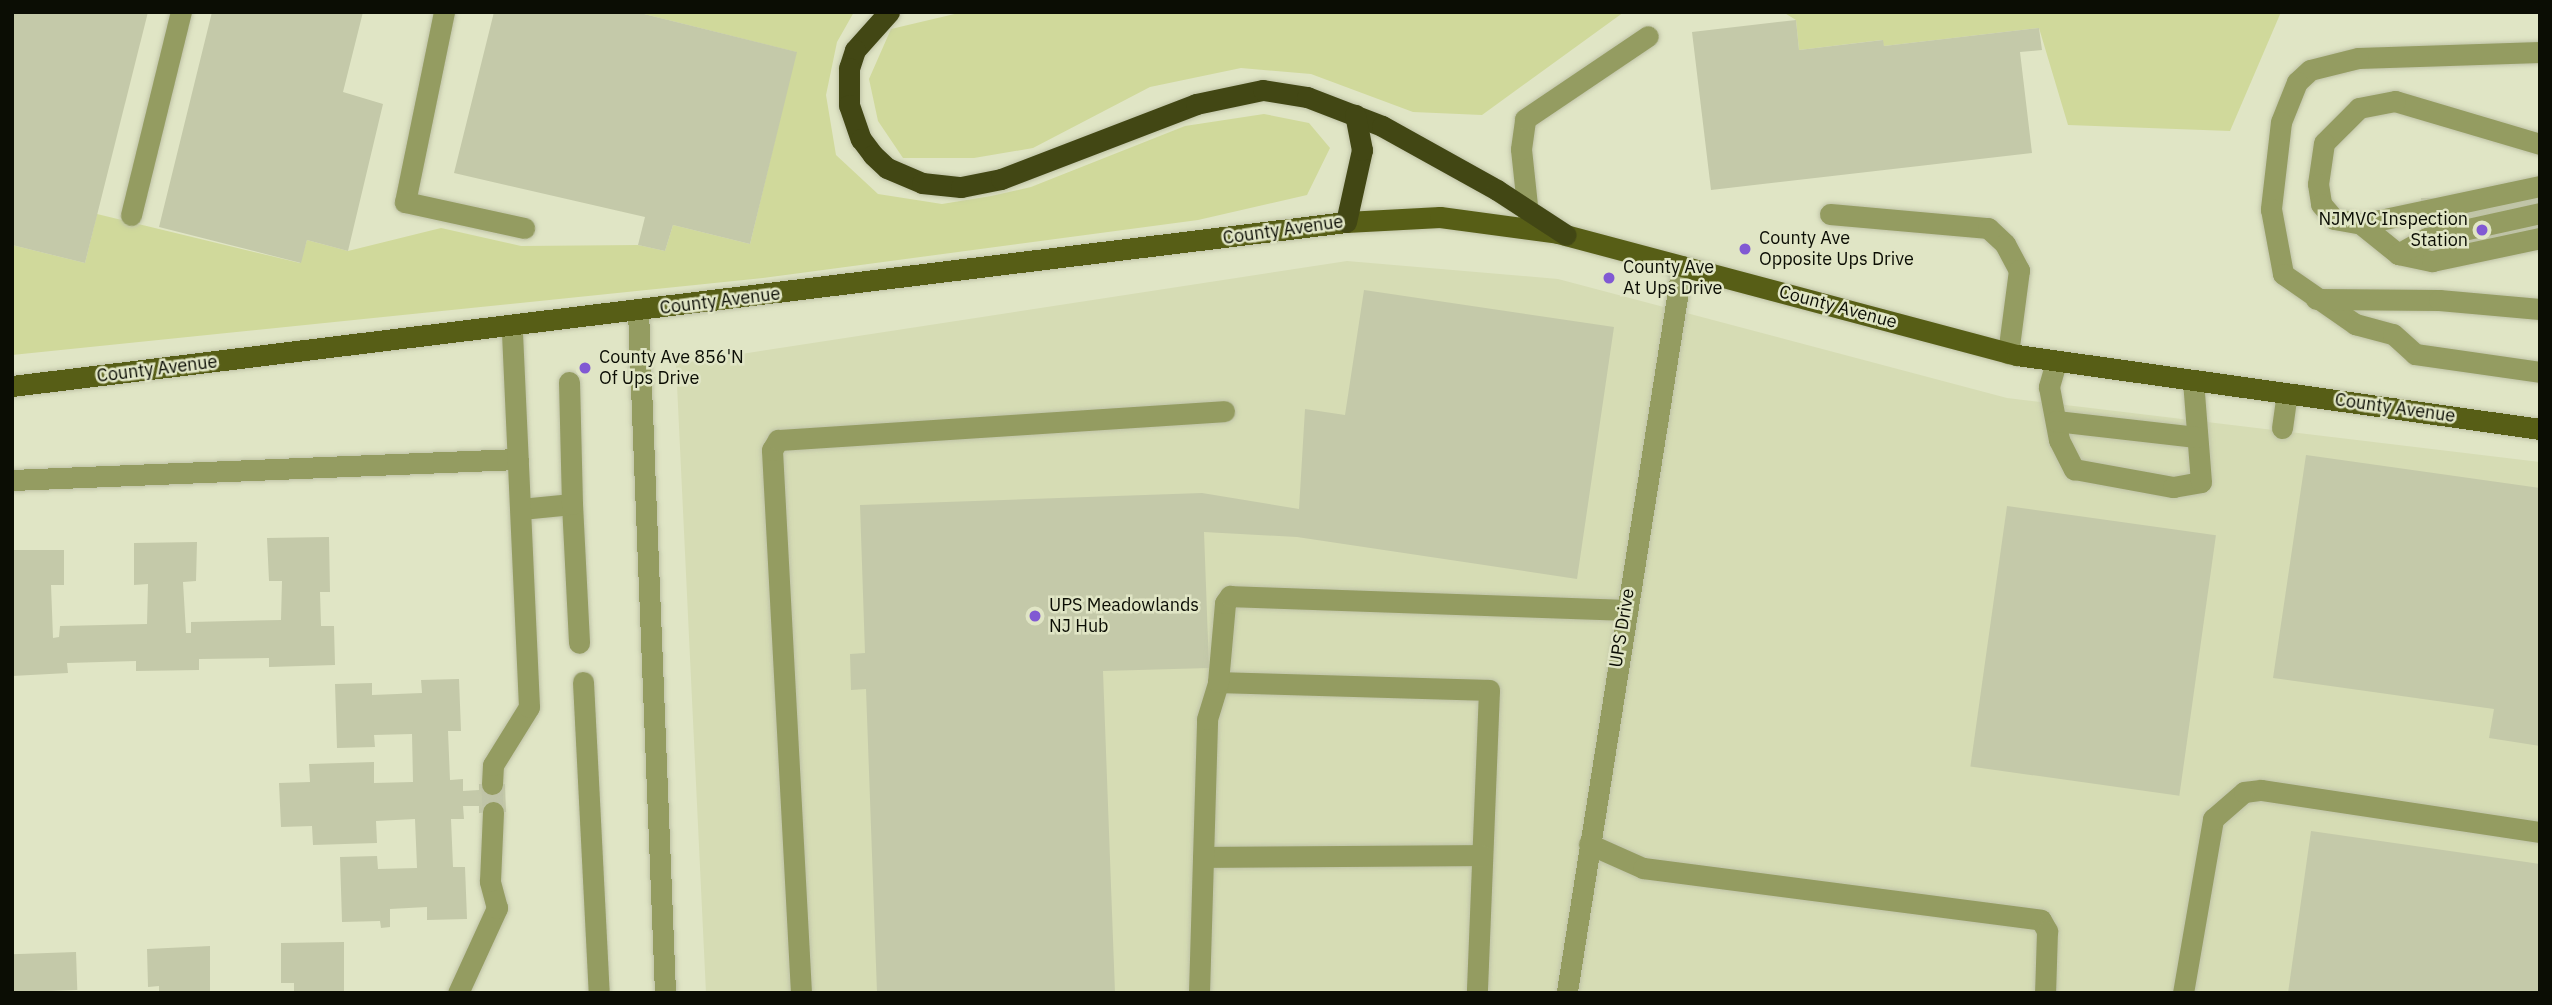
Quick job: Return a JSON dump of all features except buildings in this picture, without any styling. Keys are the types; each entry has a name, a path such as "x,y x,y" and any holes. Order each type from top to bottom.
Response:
{"highway":[{"path":"890,12 855,50 849,68 849,105 861,139 873,155 887,168 922,183 961,187 1001,179 1186,107 1243,92 1307,97 1382,126 1528,218 1566,235"},
{"path":"1346,222 1362,150 1355,115"}],"main road":[{"name":"County Avenue","path":"12,386 512,327 1346,222 1440,217 1528,218"},
{"name":"County Avenue","path":"1566,235 2008,353 2056,362 2540,429"}],"street":[{"path":"131,215 181,12"},
{"path":"444,12 405,202 524,228"},
{"path":"1528,218 1521,149 1525,119 1648,36"},
{"path":"2540,52 2358,58 2310,70 2297,82 2281,122 2275,154 2272,234 2283,274 2314,299 2355,324 2393,334 2415,354 2540,372"},
{"path":"2540,144 2409,103 2359,108 2324,144 2318,184 2321,204 2334,219 2361,224 2540,186"},
{"path":"2398,254 2427,238 2540,213"},
{"path":"1830,214 1988,228 2005,244 2019,270 2008,353"},
{"path":"2361,224 2398,254 2432,261 2540,238"},
{"name":"UPS Drive","path":"1567,991 1625,610 1682,266"},
{"path":"2504,304 2540,297"},
{"path":"2314,299 2504,304 2540,309"},
{"path":"2504,304 2540,324"},
{"path":"638,311 665,993"},
{"path":"492,784 493,765 529,707 512,327"},
{"path":"2056,362 2049,387 2059,440 2074,469 2173,487 2201,482 2193,380"},
{"path":"569,382 579,643"},
{"path":"2282,428 2287,393"},
{"path":"801,993 772,450 778,440 1224,411"},
{"path":"2056,421 2196,437"},
{"path":"12,480 519,459"},
{"path":"521,509 572,505"},
{"path":"1199,993 1207,719 1218,682 1225,603 1230,596 1625,610"},
{"path":"583,682 599,993"},
{"path":"1218,682 1489,690 1477,993"},
{"path":"2183,993 2213,819 2244,792 2261,790 2540,832"},
{"path":"458,993 496,908 490,881 494,812"},
{"path":"1589,844 1643,868 2041,920 2047,931 2045,993"},
{"path":"1203,857 1482,855"}],"shaded area":[{"path":"636,12 854,12 837,42 826,95 836,155 878,194 942,204 991,196 1031,187 1185,126 1264,114 1309,123 1330,148 1307,195 1198,220 763,278 12,355 12,245 85,263 97,214 300,263 307,240 348,251 441,228 521,246 638,245 665,251 673,225 750,244 796,52"},
{"path":"963,12 1624,12 1482,115 1413,112 1311,74 1241,68 1150,87 1033,148 974,158 903,158 878,121 869,79 891,29"},
{"path":"1783,12 2281,12 2230,131 2068,125 2039,28 1884,46 1882,40 1799,50 1796,20"},
{"path":"1347,261 1558,279 2007,398 2540,462 2540,993 706,993 676,364"}],"tunnel":[{"path":"492,784 493,812"}],"place":[{"name":"NJMVC Inspection Station","path":"2482,230"},
{"name":"County Ave Opposite Ups Drive","path":"1745,249"},
{"name":"County Ave At Ups Drive","path":"1609,278"},
{"name":"County Ave 856'N Of Ups Drive","path":"585,368"},
{"name":"UPS Meadowlands NJ Hub","path":"1035,616"}]}
